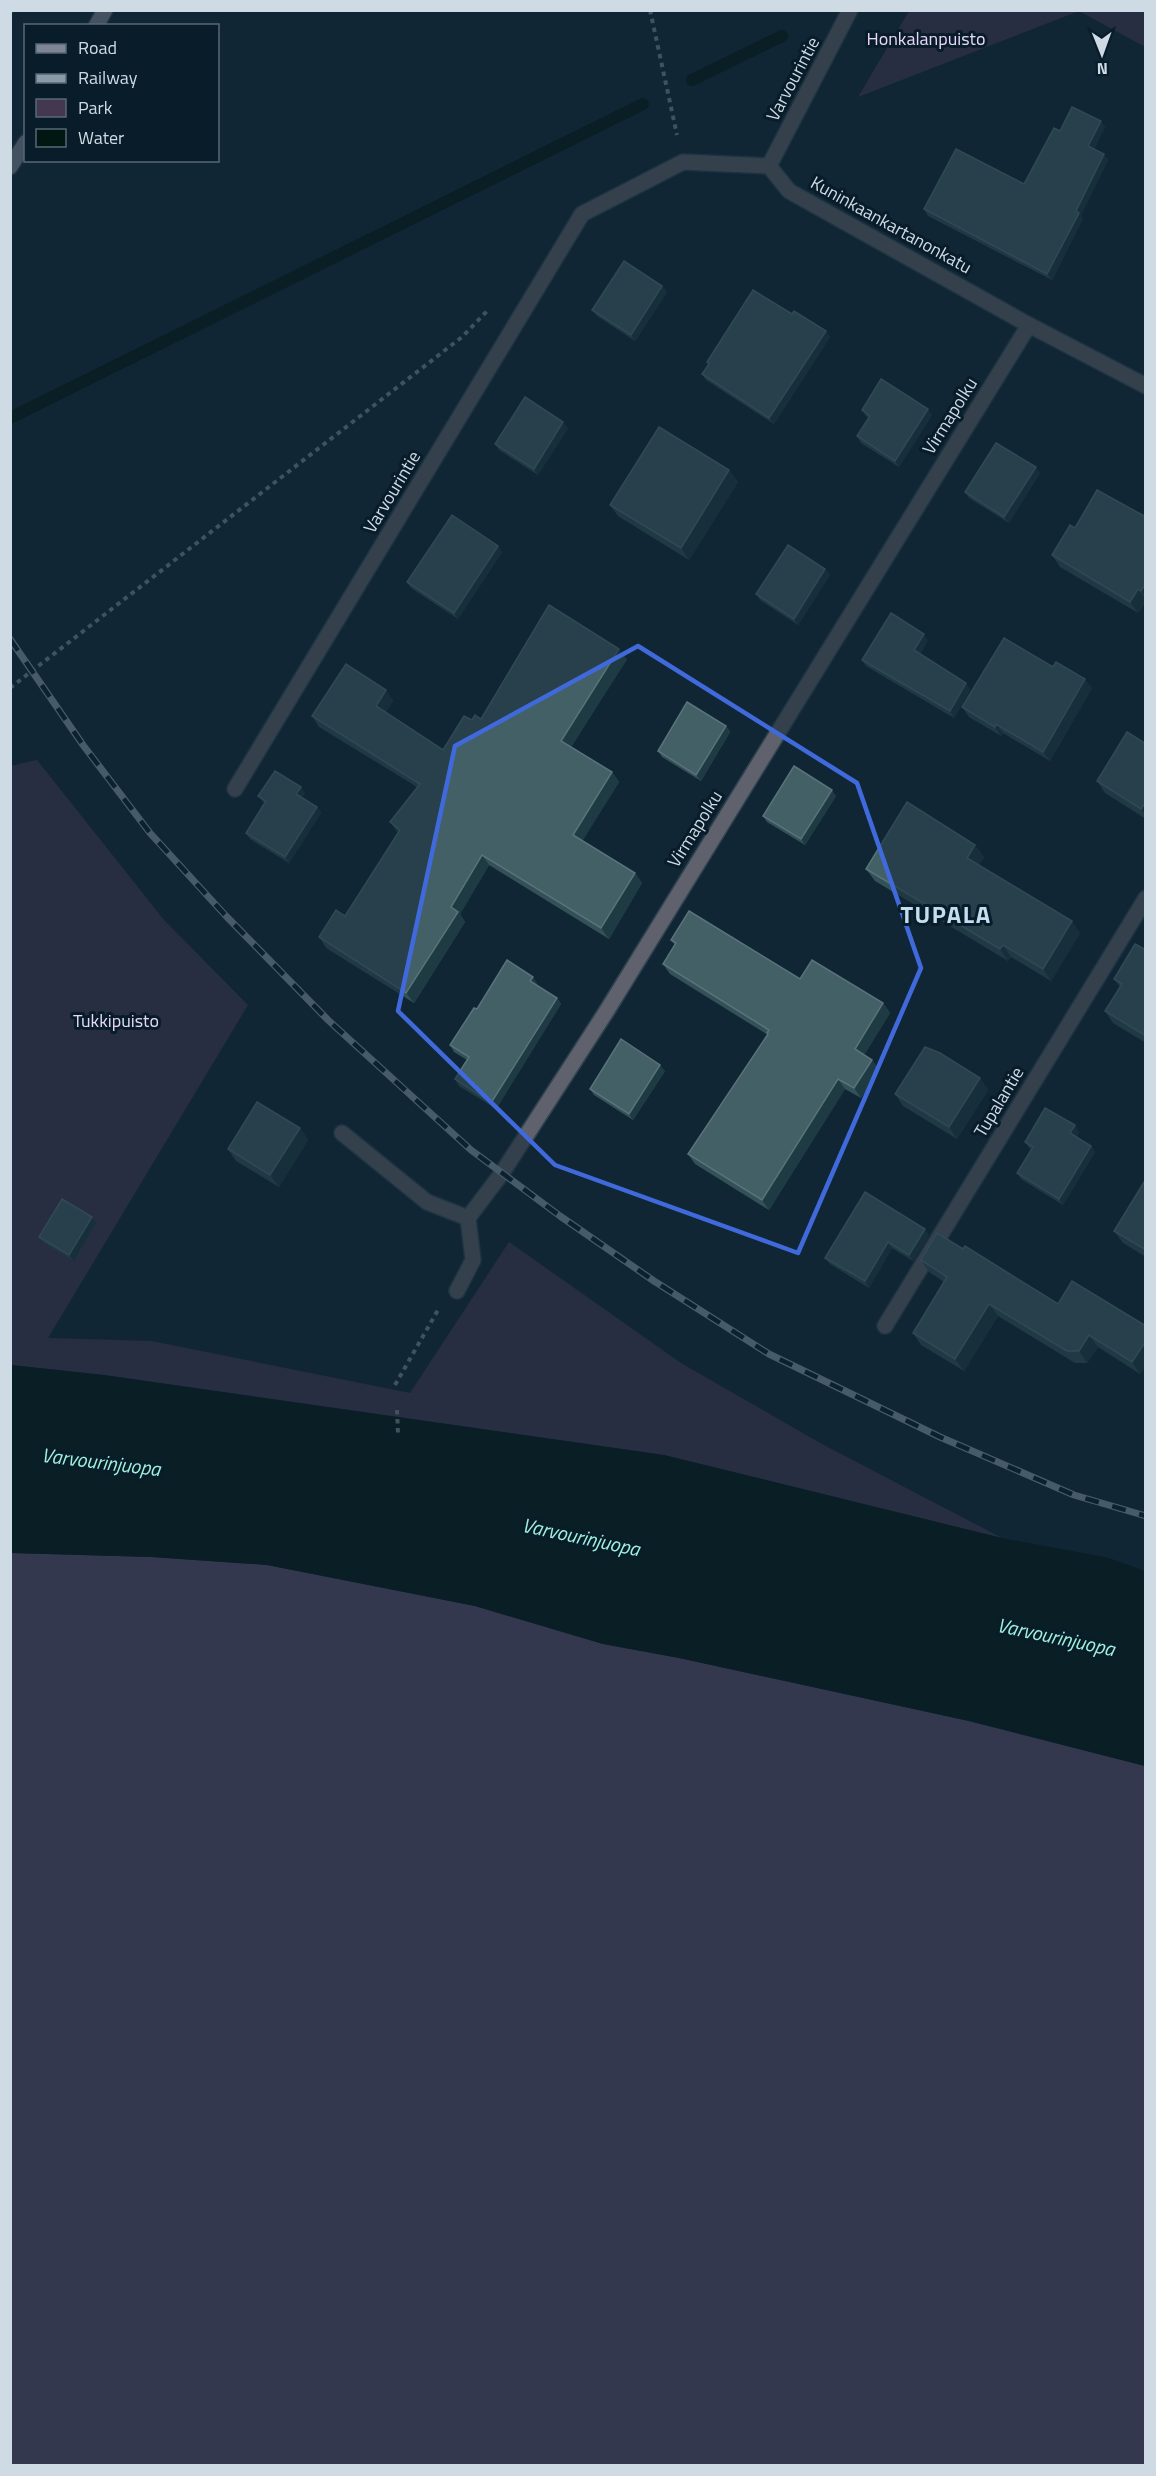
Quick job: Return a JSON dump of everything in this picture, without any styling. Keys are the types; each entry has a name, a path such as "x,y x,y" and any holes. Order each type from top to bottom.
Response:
{"main road":[{"path":"97,24 105,10"},
{"path":"10,167 24,145"}],"street":[{"name":"Varvourintie","path":"770,166 850,10"},
{"path":"683,162 770,166"},
{"name":"Varvourintie","path":"235,789 582,214 683,162"},
{"name":"Kuninkaankartanonkatu","path":"770,166 789,191 1029,325 1146,386"},
{"name":"Virmapolku","path":"468,1218 502,1173 606,1012 1029,325"},
{"name":"Tupalantie","path":"885,1326 1146,898"},
{"path":"342,1133 427,1202 468,1218 473,1260 457,1291"}],"path":[{"path":"650,10 683,162"},
{"path":"10,688 462,337 494,304"},
{"path":"395,1385 435,1313 457,1291"},
{"path":"397,1410 398,1434"}],"highlighted area":[{"path":"638,646 857,783 921,968 798,1253 555,1165 398,1011 455,746"}],"green space":[{"name":"Honkalanpuisto","path":"909,11 1079,11 858,97"},
{"path":"1079,11 1145,11 1145,47"},
{"name":"Tukkipuisto","path":"37,760 164,920 248,1005 48,1338 151,1341 410,1393 509,1242 681,1363 820,1443 1002,1538 664,1455 104,1375 11,1365 10,766"}],"shaded area":[{"path":"11,1553 151,1557 267,1565 475,1606 603,1644 679,1658 969,1721 1145,1766 1145,2465 11,2466"}],"water":[{"name":"Varvourinjuopa","path":"11,1365 104,1375 664,1455 1002,1538 1109,1558 1145,1571 1145,1766 969,1721 679,1658 603,1644 475,1606 267,1565 151,1557 11,1553"}],"building":[{"path":"1072,107 1101,121 1088,146 1104,154 1076,211 1079,213 1047,274 924,209 956,149 1024,184 1054,128 1060,131"},
{"path":"624,261 662,286 631,335 592,310"},
{"path":"753,290 792,314 794,311 826,331 769,418 702,374 709,364 707,362"},
{"path":"881,379 928,409 895,461 857,436 870,416 862,410"},
{"path":"525,397 563,422 534,469 495,444"},
{"path":"659,427 729,470 681,548 610,505"},
{"path":"996,443 1036,467 1004,517 965,492"},
{"path":"1097,490 1146,517 1146,583 1141,591 1138,589 1130,602 1052,555 1070,525 1075,528"},
{"path":"452,515 498,546 454,613 407,582"},
{"path":"788,545 825,569 794,619 756,594"},
{"path":"549,605 619,649 561,741 612,772 573,835 635,873 601,928 482,855 451,907 458,912 406,993 319,937 336,910 345,916 400,830 390,822 420,784 312,716 346,664 386,690 376,706 443,750 464,716 472,720 475,715 481,719"},
{"path":"891,613 924,634 914,650 966,683 950,711 862,660"},
{"path":"1004,638 1053,667 1056,662 1085,679 1043,752 962,707"},
{"path":"687,702 726,726 696,775 658,751"},
{"path":"1127,732 1146,744 1146,801 1141,809 1097,781"},
{"path":"794,766 832,790 801,839 763,816"},
{"path":"275,771 301,787 296,794 317,807 285,857 246,833 266,801 258,796"},
{"path":"907,802 975,845 967,858 1072,921 1043,969 1003,945 1000,949 866,869"},
{"path":"689,911 800,979 812,960 883,1003 855,1049 872,1060 854,1088 838,1079 762,1200 688,1154 769,1030 663,964 676,943 671,940"},
{"path":"1135,944 1146,950 1146,1036 1105,1011 1122,984 1114,979"},
{"path":"507,960 533,977 530,981 557,998 491,1103 455,1079 469,1057 450,1045 474,1008 477,1009"},
{"path":"621,1039 660,1065 629,1114 590,1089"},
{"path":"925,1047 940,1053 980,1078 949,1127 895,1094"},
{"path":"257,1102 300,1128 270,1175 228,1149"},
{"path":"1045,1108 1075,1125 1070,1133 1091,1146 1059,1199 1017,1173 1033,1147 1025,1142"},
{"path":"1146,1179 1146,1250 1114,1231"},
{"path":"865,1192 925,1229 909,1255 888,1242 865,1281 825,1258"},
{"path":"62,1199 92,1217 69,1255 39,1237"},
{"path":"937,1233 963,1249 965,1246 1058,1304 1072,1281 1146,1326 1146,1341 1132,1362 1089,1335 1079,1351 1067,1351 989,1304 955,1359 913,1333 947,1277 921,1260"}],"waterway":[{"path":"692,80 782,36"},
{"path":"10,418 643,104"}],"railway":[{"path":"10,639 83,745 150,833 226,916 328,1020 471,1150 560,1216 654,1281 769,1354 940,1437 1074,1495 1146,1516"}],"district":[{"name":"TUPALA","path":"946,915"}]}
